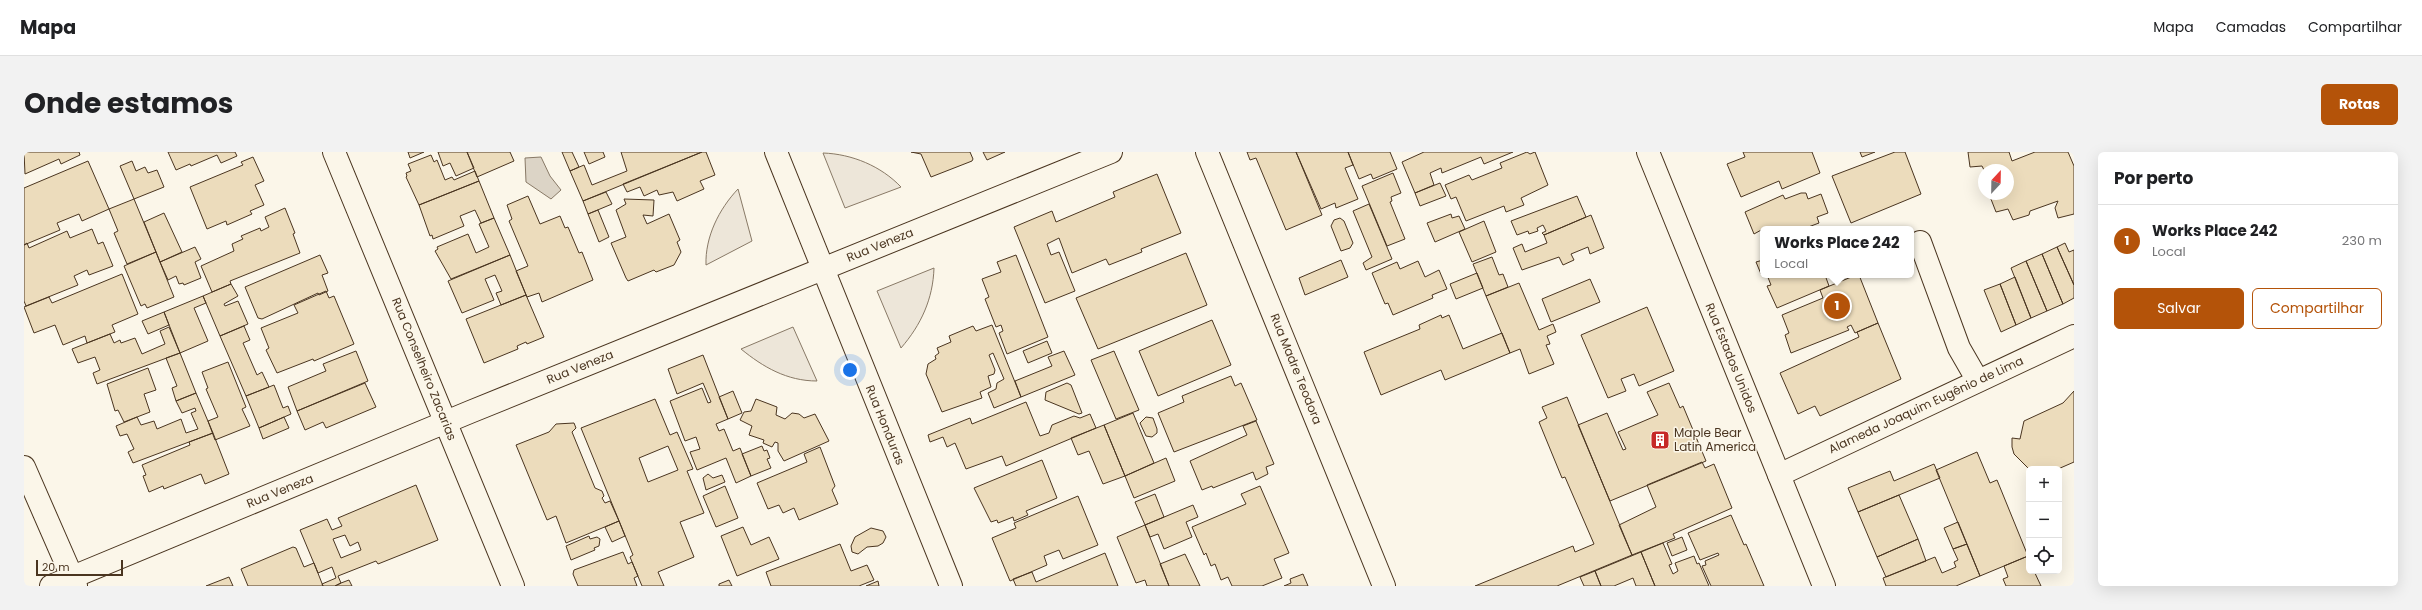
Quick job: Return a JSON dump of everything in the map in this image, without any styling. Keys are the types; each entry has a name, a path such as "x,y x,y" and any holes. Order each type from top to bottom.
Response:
{"street":[{"name":"Rua Conselheiro Zacarias","path":"334,152 513,586"},
{"name":"Rua Honduras","path":"776,152 951,586"},
{"name":"Rua Veneza","path":"51,586 74,582 446,422 1110,152"},
{"name":"Rua Madre Teodora","path":"1207,152 1384,586"},
{"name":"Rua Estados Unidos","path":"1648,152 1824,586"},
{"path":"1920,242 1959,348 1978,381"},
{"name":"Alameda Joaquim Eugênio de Lima","path":"1779,475 2074,336"},
{"path":"24,467 74,582"}],"shaded area":[{"path":"823,153 845,156 865,162 884,173 901,187 845,208"},
{"path":"541,157 550,176 561,190 551,199 526,182 525,158"},
{"path":"738,189 752,241 706,265 708,244 714,224 725,205"},
{"path":"934,268 931,290 925,311 920,321 901,348 877,291"},
{"path":"793,327 817,381 796,379 776,372 758,362 741,349"}],"building":[{"path":"24,152 79,152 80,155 61,164 59,159 25,174"},
{"path":"168,152 235,152 237,156 221,163 217,155 191,166 190,164 176,170"},
{"path":"408,152 424,152 410,158"},
{"path":"438,152 467,152 474,168 456,176 450,163 443,166"},
{"path":"467,152 510,152 514,161 477,177"},
{"path":"562,152 572,152 579,167 570,171"},
{"path":"584,152 603,152 605,157 589,164"},
{"path":"621,152 702,152 583,201 570,171 584,165 592,185 627,171"},
{"path":"702,152 706,152 715,175 700,181 704,189 677,201 673,192 659,195 657,190 644,196 640,187 627,192 623,184"},
{"path":"911,152 970,152 973,159 972,161 931,177 921,154"},
{"path":"983,152 1005,152 987,160"},
{"path":"1247,152 1296,152 1322,215 1286,230 1256,158 1250,160"},
{"path":"1296,152 1348,152 1353,165 1345,168 1358,199 1336,208 1335,203 1321,209"},
{"path":"1348,152 1390,152 1397,169 1373,179 1371,174 1359,179"},
{"path":"1424,152 1513,152 1484,164 1481,157 1442,173 1441,168 1430,173 1434,185 1415,193 1402,162"},
{"path":"1527,152 1530,154 1535,152 1548,185 1521,198 1524,205 1506,212 1504,206 1466,221 1456,197 1451,199 1445,185 1469,175 1472,180 1502,168 1500,163"},
{"path":"1743,152 1812,152 1820,173 1782,189 1779,181 1741,197 1727,164 1745,157"},
{"path":"1860,152 1875,152 1862,157"},
{"path":"1895,152 1905,152 1921,194 1851,223 1832,176"},
{"path":"1968,152 2009,152 2012,161 2035,152 2068,152 2074,166 2074,214 2058,218 2055,208 2058,201 2030,211 2029,215 2013,220 2008,209 1996,212 1991,200 2014,200 2014,164 1978,164 1978,166 1970,167"},
{"path":"431,155 434,162 437,160 445,180 452,177 454,180 475,171 479,181 419,205 406,177 406,173 411,171 408,164"},
{"path":"253,157 264,181 255,185 264,205 250,211 252,214 227,225 226,221 207,229 190,187 243,165 241,162"},
{"path":"88,161 109,209 82,221 79,214 57,223 60,230 24,245 24,188"},
{"path":"132,161 136,171 145,167 148,173 157,170 164,187 134,199 120,166"},
{"path":"1393,173 1401,193 1391,197 1392,201 1390,202 1405,239 1387,246 1362,186"},
{"path":"1157,174 1181,233 1141,249 1142,252 1109,265 1106,259 1072,273 1059,238 1047,244 1051,255 1059,252 1075,291 1045,303 1014,227 1052,211 1056,222 1115,197 1113,192"},
{"path":"479,181 494,218 481,223 475,210 460,216 464,226 433,239 432,235 430,236 419,205"},
{"path":"1440,183 1446,196 1420,206 1415,193"},
{"path":"606,192 612,204 588,214 583,201"},
{"path":"1801,193 1806,193 1808,199 1821,194 1828,213 1817,217 1819,223 1811,226 1760,226 1760,231 1754,234 1745,212 1783,195 1785,199"},
{"path":"528,196 540,224 560,216 565,228 568,227 579,253 582,252 593,280 542,302 539,293 527,297 516,271 528,266 509,221 512,219 507,205"},
{"path":"1577,196 1586,217 1544,235 1542,233 1546,231 1543,225 1537,228 1538,231 1529,234 1528,231 1517,235 1511,221"},
{"path":"134,199 156,252 127,264 114,233 118,231 109,209"},
{"path":"624,199 654,200 653,216 643,215 647,224 669,214 680,240 677,242 681,252 674,265 656,272 654,270 628,281 611,243 626,237 616,210 626,204"},
{"path":"1369,204 1392,259 1366,270 1363,263 1372,257 1353,211"},
{"path":"285,208 295,233 293,234 300,253 230,281 231,284 212,292 201,266 234,251 232,244 243,239 241,236 260,228 261,231 269,227 265,217"},
{"path":"598,210 609,237 599,242 588,214"},
{"path":"164,213 182,252 160,262 144,222"},
{"path":"1451,214 1452,218 1459,216 1465,229 1435,242 1427,223"},
{"path":"1591,215 1604,248 1590,254 1588,247 1571,254 1574,260 1563,265 1559,257 1522,270 1513,248 1522,244 1525,252 1547,243 1544,235"},
{"path":"494,218 510,255 451,279 435,251 438,249 437,247 468,234 476,253 489,247 479,224"},
{"path":"1340,218 1344,221 1353,243 1350,248 1341,251 1331,226 1334,220"},
{"path":"1484,221 1496,252 1472,262 1459,232"},
{"path":"92,229 98,244 103,242 113,266 89,275 87,270 74,276 78,285 26,306 24,301 24,245 27,243 29,248 67,231 70,238"},
{"path":"2065,243 2069,252 2074,250 2074,285 2057,247"},
{"path":"195,247 201,259 195,262 201,278 184,285 183,283 179,284 176,276 168,280 160,262"},
{"path":"2057,247 2074,285 2074,298 2063,304 2042,254"},
{"path":"156,252 174,297 147,308 145,304 141,306 124,266"},
{"path":"1186,253 1207,305 1098,349 1076,298"},
{"path":"2042,254 2063,304 2047,311 2026,261"},
{"path":"320,255 328,273 322,275 328,291 319,295 318,293 262,319 258,318 245,287"},
{"path":"510,255 526,295 501,305 496,293 502,291 495,275 485,279 494,300 462,313 448,281"},
{"path":"1016,255 1048,337 1007,354 999,333 1003,331 1001,325 996,327 985,299 989,297 982,279 1001,272 997,262"},
{"path":"1492,257 1499,275 1503,274 1508,287 1486,296 1473,264"},
{"path":"1341,260 1348,277 1305,295 1299,278"},
{"path":"1418,261 1425,277 1439,270 1447,289 1432,295 1433,298 1393,315 1388,303 1385,304 1372,273 1397,262 1400,269"},
{"path":"1760,261 1760,272 1756,262"},
{"path":"2026,261 2047,311 2031,318 2011,268"},
{"path":"1477,273 1483,288 1456,299 1450,284"},
{"path":"122,274 138,314 112,325 115,332 87,343 85,336 63,345 55,325 34,333 24,307 49,297 52,303"},
{"path":"2015,277 2031,318 2016,325 2000,284"},
{"path":"1768,278 1826,278 1829,286 1777,308 1767,286 1771,285"},
{"path":"1849,278 1860,278 1878,323 1855,333 1851,325 1847,327 1849,330 1791,353 1785,335 1789,333 1782,315 1823,298 1820,290"},
{"path":"1590,279 1600,302 1551,322 1542,299"},
{"path":"1519,283 1539,330 1553,324 1556,332 1547,336 1550,344 1546,345 1554,364 1529,374 1520,349 1510,353 1486,296"},
{"path":"231,284 238,296 224,304 225,306 238,301 248,324 220,336 203,296"},
{"path":"2000,284 2016,325 2001,332 1984,290"},
{"path":"326,291 329,298 334,296 354,344 314,361 313,359 277,373 266,350 269,348 261,328 298,313 294,305"},
{"path":"526,295 544,337 527,344 526,342 517,346 518,349 484,363 466,319"},
{"path":"203,296 206,303 194,308 208,341 180,353 164,312"},
{"path":"1647,307 1674,371 1639,386 1634,374 1621,379 1626,391 1608,398 1581,335"},
{"path":"164,312 169,325 148,334 142,321"},
{"path":"1441,315 1442,318 1449,315 1463,349 1502,333 1510,353 1445,380 1441,370 1381,395 1364,352 1420,329 1419,325"},
{"path":"1212,320 1231,365 1158,396 1139,351"},
{"path":"1878,323 1901,379 1820,416 1815,406 1798,414 1780,373 1859,337 1857,332"},
{"path":"992,325 1021,397 994,408 988,393 996,389 997,383 1004,379 993,353 989,355 995,370 994,374 988,376 991,387 980,392 982,398 942,412 926,374 928,364 936,359 935,356 939,353 937,348 951,342 949,336 973,326 976,331"},
{"path":"244,326 250,340 243,343 257,375 262,372 269,387 246,396 220,336"},
{"path":"169,327 180,353 97,384 93,373 100,370 95,357 78,363 72,349 110,334 114,343 120,340 121,343 135,338 142,354 165,344 160,331"},
{"path":"1047,341 1052,353 1028,363 1023,351"},
{"path":"356,351 368,381 297,411 288,387 326,371 323,364"},
{"path":"1064,351 1075,375 1021,397 1015,381 1052,366 1048,357"},
{"path":"1114,351 1139,410 1116,419 1091,360"},
{"path":"180,353 196,393 176,401 172,388 177,386 166,358"},
{"path":"703,355 728,419 716,424 719,431 724,429 733,451 740,448 751,476 736,483 726,458 697,470 690,452 700,449 696,437 685,441 670,401 702,388 708,403 711,402 703,383 677,394 668,369"},
{"path":"228,362 246,407 242,409 250,426 215,440 208,421 218,417 206,389 208,388 202,372"},
{"path":"148,368 156,390 144,394 150,412 124,422 118,410 115,411 107,384"},
{"path":"1231,376 1235,386 1241,383 1257,420 1174,452 1158,413 1184,402 1182,396"},
{"path":"365,383 376,407 326,428 323,422 305,430 297,411"},
{"path":"1067,383 1071,385 1082,413 1079,414 1045,400 1046,392"},
{"name":"Maple Bear Latin America","path":"1669,383 1680,408 1683,406 1706,461 1610,501 1578,425 1607,413 1623,450 1626,449 1618,432 1658,415 1647,392"},
{"path":"274,385 283,408 288,406 291,414 259,428 246,396"},
{"path":"733,391 742,413 728,419 719,397"},
{"path":"2074,391 2074,462 2062,467 2062,466 2026,466 2014,454 2012,438 2020,439 2024,421 2063,403"},
{"path":"196,393 213,433 133,463 128,452 134,449 127,434 120,436 116,426 137,417 141,425 154,421 157,429 181,419 186,433 198,429 191,413 196,411 195,408 182,413 176,401"},
{"path":"1567,397 1632,555 1557,586 1475,586 1573,546 1575,552 1594,544 1565,477 1562,478 1539,422 1547,418 1542,407"},
{"path":"655,399 670,435 677,432 693,469 687,471 704,513 680,522 694,557 658,572 664,586 642,586 630,557 633,555 581,428","holes":["668,446 678,470 648,482 639,458"]},
{"path":"756,399 777,407 776,415 785,419 792,413 799,414 804,418 815,414 829,441 784,461 778,451 778,443 775,442 772,447 763,443 764,440 749,435 752,426 740,420 744,412 751,411"},
{"path":"1026,402 1040,436 1049,433 1052,425 1074,416 1080,418 1090,414 1096,428 1006,466 1002,456 966,469 955,443 947,447 943,437 930,442 928,435 970,418 972,424"},
{"path":"1133,413 1154,463 1125,476 1104,425"},
{"path":"284,417 289,428 263,439 259,428"},
{"path":"1146,417 1153,418 1157,429 1157,433 1152,437 1146,436 1140,423"},
{"path":"1256,421 1274,464 1266,467 1268,474 1256,480 1253,472 1213,488 1212,486 1202,490 1190,461 1247,435 1243,426"},
{"path":"574,423 576,428 572,432 595,488 602,491 604,496 602,498 605,503 610,501 619,521 566,543 556,516 547,520 516,445 549,432 556,424"},
{"path":"1104,425 1125,476 1103,484 1089,451 1078,455 1071,438"},
{"path":"213,433 229,474 205,484 201,474 164,489 163,486 149,492 143,476 146,475 142,465 190,445 189,442"},
{"path":"762,446 764,451 767,450 770,458 767,459 771,468 751,476 742,454"},
{"path":"820,447 835,486 832,490 838,504 799,520 794,508 783,513 779,505 768,509 757,483 807,462 804,454"},
{"path":"1977,452 1990,483 1997,480 2026,551 2026,557 1980,576 1936,470"},
{"path":"1166,458 1175,481 1134,498 1125,476"},
{"path":"1042,460 1057,498 1026,511 1028,515 1014,521 1013,517 998,523 997,520 991,522 974,488"},
{"path":"1702,462 1705,468 1714,464 1732,508 1673,534 1675,538 1632,555 1619,525 1656,507 1647,485"},
{"path":"1934,464 1940,478 1858,512 1848,488 1890,471 1894,481"},
{"path":"708,474 713,478 722,475 725,482 706,490 703,478"},
{"path":"416,485 438,540 378,564 376,561 338,576 341,583 335,586 323,586 322,584 336,578 332,567 318,573 300,530 327,519 332,530 342,526 338,518","holes":["345,535 350,546 358,542 361,550 341,558 333,539"]},
{"path":"725,486 738,518 716,527 703,496"},
{"path":"1260,486 1289,553 1274,559 1282,578 1262,586 1232,586 1228,577 1221,580 1215,564 1211,566 1206,553 1204,555 1192,527 1246,504 1241,494"},
{"path":"1155,494 1164,517 1145,525 1135,502"},
{"path":"1899,495 1918,539 1877,557 1858,512"},
{"path":"1078,496 1098,545 1063,559 1059,550 1044,556 1047,565 1010,581 992,538 1016,528 1014,523"},
{"path":"1193,505 1198,517 1186,522 1192,537 1164,549 1158,534 1150,537 1145,525"},
{"path":"1731,515 1744,545 1746,544 1764,586 1711,586 1702,566 1706,565 1705,561 1719,555 1718,553 1700,560 1688,533"},
{"path":"619,521 625,536 612,542 605,527"},
{"path":"1958,522 1967,544 1953,549 1944,528"},
{"path":"1145,525 1169,586 1147,586 1145,580 1136,583 1117,537"},
{"path":"743,527 751,545 769,537 779,559 737,576 721,536"},
{"path":"871,528 883,531 886,537 883,543 878,546 867,547 858,554 852,552 851,546 855,537"},
{"path":"589,536 590,539 597,537 600,539 599,546 594,548 595,550 571,560 566,546"},
{"path":"1682,537 1687,550 1672,556 1667,543"},
{"path":"1918,539 1926,561 1886,577 1877,557"},
{"path":"1663,543 1672,564 1669,565 1673,574 1678,571 1675,563 1694,556 1697,564 1699,563 1709,586 1655,586 1641,552"},
{"path":"840,544 851,571 867,565 874,580 859,586 771,586 766,572"},
{"path":"1967,544 1980,576 1956,586 1886,586 1883,578 1935,557 1942,573 1956,567 1954,562 1958,560 1953,549"},
{"path":"293,547 296,548 304,567 314,563 323,586 248,586 241,569"},
{"path":"623,552 628,564 632,562 638,576 634,578 637,586 578,586 573,574 574,570"},
{"path":"1641,552 1655,586 1636,586 1633,578 1614,586 1601,586 1595,571"},
{"path":"1105,553 1118,586 1016,586 1013,579 1032,572 1036,582"},
{"path":"1185,554 1200,586 1169,586 1160,564"},
{"path":"2026,557 2026,574 2035,574 2041,586 2006,586 2003,579 2008,577 2004,566"},
{"path":"1595,571 1601,586 1584,586 1580,577"},
{"path":"1303,574 1308,586 1284,586 1291,583 1290,579"},
{"path":"229,577 233,586 206,586 211,584"},
{"path":"349,580 352,586 335,586 341,583"},
{"path":"729,580 732,586 719,586 719,584"},
{"path":"878,581 879,586 866,586"}],"place":[{"name":"Works Place 242","path":"1837,306"},
{"name":"Maple Bear Latin America","path":"1660,440"}]}
